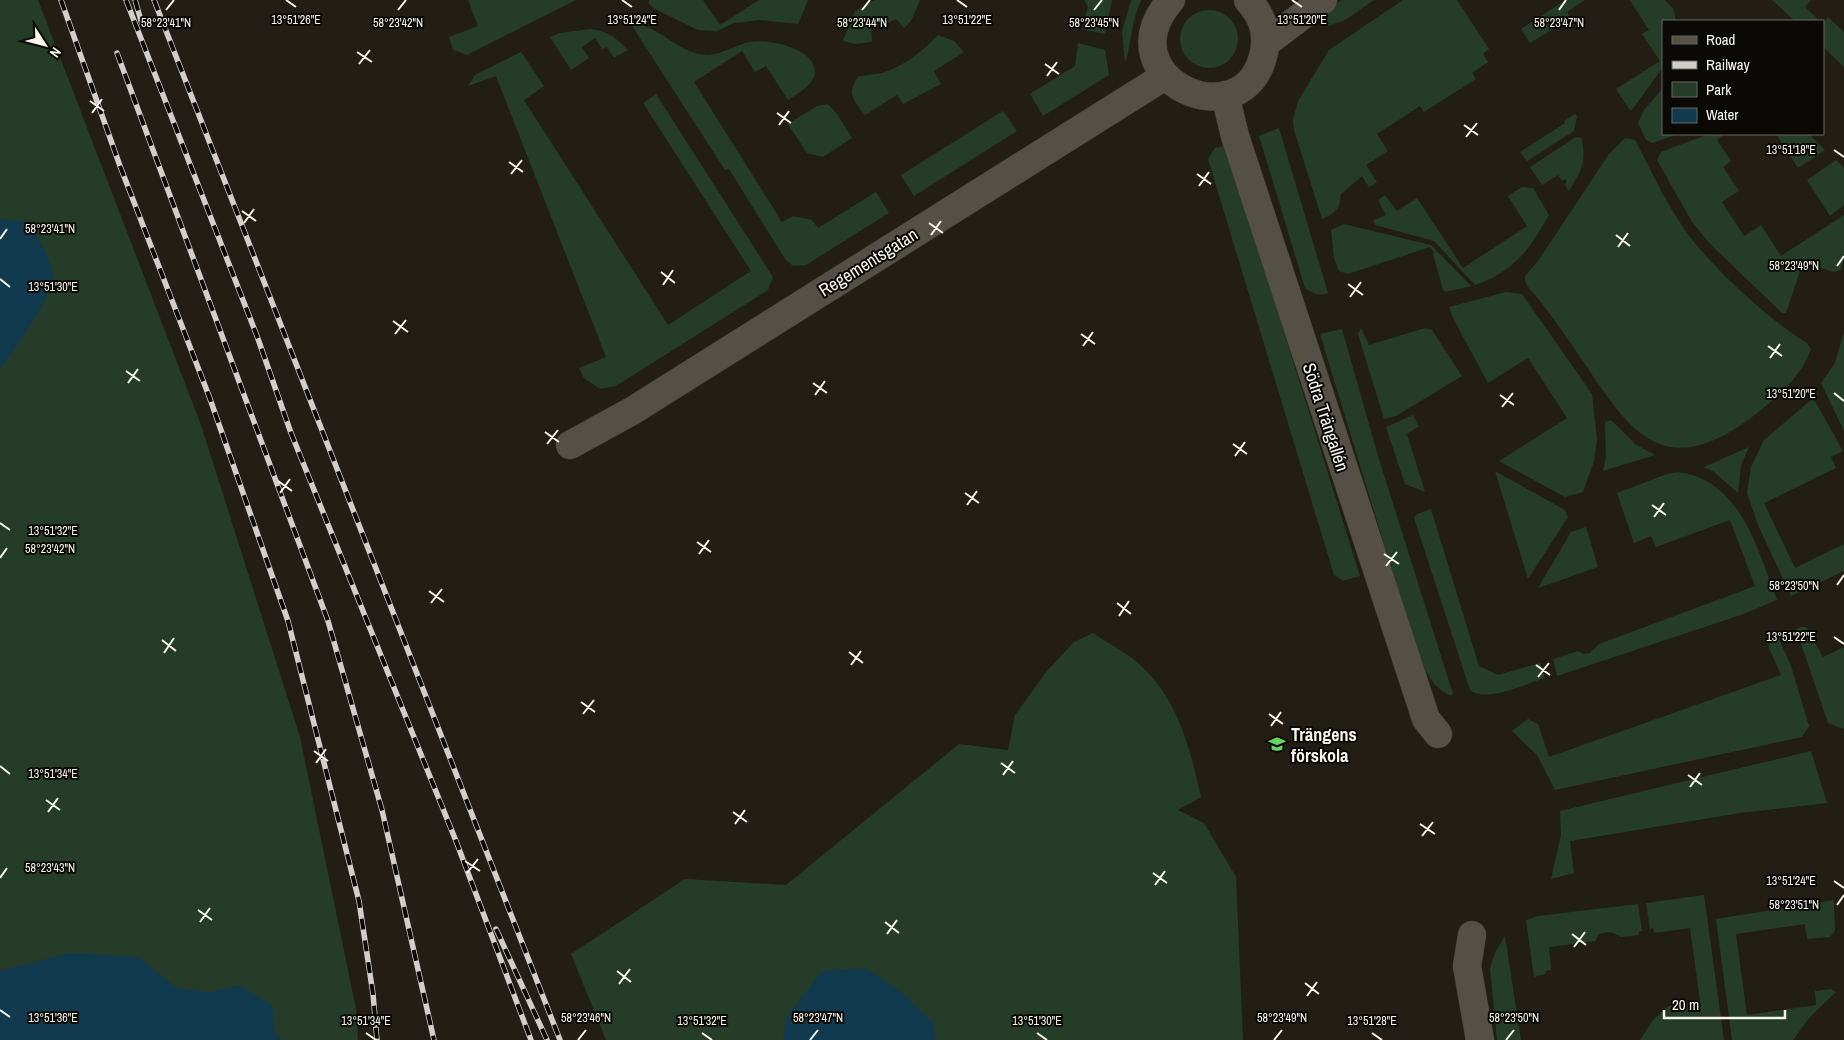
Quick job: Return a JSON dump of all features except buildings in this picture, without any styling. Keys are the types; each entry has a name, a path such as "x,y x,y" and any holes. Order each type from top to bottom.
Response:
{"street":[{"path":"1171,0 1160,14 1155,29 1153,45 1157,62 1165,76 1178,87 1192,95 1208,98 1225,95 1241,88 1254,76 1262,60 1266,43 1264,26 1257,11 1248,0"},
{"path":"1266,43 1323,0"},
{"name":"Regementsgatan","path":"570,445 632,411 1165,76"},
{"name":"Södra Trängallén","path":"1225,95 1238,146 1426,720 1438,734"},
{"path":"1472,935 1467,966 1480,1040"}],"green space":[{"path":"0,0 38,0 201,425 300,737 356,1009 358,1040 0,1040"},
{"path":"468,0 576,0 467,55 453,50 449,37 478,26"},
{"path":"649,0 703,0 720,25 759,0 808,0 798,24 760,20 734,23 717,31 698,30 655,9 649,4"},
{"path":"875,0 920,0 911,21 904,28 896,19 884,25 871,27 872,42 855,44 843,41 855,11"},
{"path":"1084,0 1112,0 1105,34 1082,29 1088,7"},
{"path":"1131,0 1141,0 1135,16 1125,63 1122,31"},
{"path":"1342,0 1374,0 1345,20 1328,26 1317,17"},
{"path":"1403,0 1457,0 1489,49 1483,54 1488,62 1472,73 1476,79 1424,112 1420,106 1377,134 1388,151 1366,165 1377,182 1369,187 1362,176 1341,194 1340,203 1336,210 1331,215 1322,219 1294,130 1293,120 1298,101 1329,50"},
{"path":"1566,0 1585,0 1567,12 1571,18 1530,43 1521,29"},
{"path":"1630,0 1665,0 1673,8 1676,20 1662,20 1662,68 1632,110 1630,110 1616,89 1660,61 1642,34 1649,30"},
{"path":"1772,0 1811,0 1805,7 1819,20 1794,20"},
{"path":"1209,10 1220,12 1230,18 1236,28 1238,39 1236,50 1230,60 1220,66 1209,68 1198,66 1188,60 1182,50 1180,39 1182,28 1188,18 1198,12"},
{"path":"1828,17 1844,32 1844,67 1824,48 1824,23"},
{"path":"633,22 652,29 687,50 706,55 758,41 777,43 804,54 811,60 814,67 814,78 807,86 788,100 766,66 755,72 742,51 694,82 782,222 793,216 812,220 818,228 876,192 889,213 806,265 793,266 785,259 729,169 725,170 634,29"},
{"path":"590,29 611,35 628,50 614,58 607,47 602,49 595,38 582,47 589,58 571,70 550,37 560,33"},
{"path":"938,35 954,41 964,52 934,71 941,84 903,104 897,95 865,115 852,93 852,88 858,77 882,73 898,67 926,47"},
{"path":"1078,43 1105,50 1109,75 1043,116 1030,94 1075,66"},
{"path":"521,52 544,86 524,100 668,325 751,271 643,103 656,94 773,277 768,290 616,386 600,389 584,378 579,368 606,357 496,76 468,86 475,75"},
{"path":"1662,89 1662,135 1675,135 1652,143 1646,140 1638,123 1644,110"},
{"path":"828,104 837,114 852,138 823,157 807,153 788,124 817,106"},
{"path":"1003,111 1017,131 914,196 901,175"},
{"path":"1575,114 1577,116 1574,131 1527,161 1520,152 1565,123 1564,121"},
{"path":"1279,128 1328,293 1322,295 1305,288 1259,136"},
{"path":"1706,135 1723,135 1717,140 1731,161 1723,167 1739,191 1722,202 1744,236 1761,225 1781,256 1844,215 1844,256 1841,270 1834,272 1803,262 1786,313 1782,313 1710,244 1692,222 1657,160 1661,152"},
{"path":"1777,135 1810,135 1825,150 1798,168"},
{"path":"1576,137 1582,138 1583,160 1580,171 1569,191 1565,185 1567,182 1565,179 1562,181 1558,175 1542,185 1530,167"},
{"path":"1625,138 1635,140 1678,219 1710,260 1758,306 1807,343 1811,349 1807,360 1794,379 1761,410 1719,438 1691,447 1667,446 1646,437 1628,421 1610,400 1554,319 1525,281 1525,276 1538,261 1609,154"},
{"path":"1226,146 1360,576 1343,581 1334,575 1208,159 1215,148"},
{"path":"1836,160 1844,168 1844,205 1830,216 1807,180"},
{"path":"1522,187 1533,188 1549,215 1535,239 1520,258 1501,273 1475,285 1434,241 1375,225 1374,220 1386,215 1378,200 1385,195 1397,211 1417,198 1463,268 1527,226 1508,196"},
{"path":"1344,224 1431,245 1471,286 1446,292 1443,290 1434,252 1430,247 1348,274 1339,271 1334,258 1331,230"},
{"path":"1506,292 1522,294 1592,394 1597,440 1594,461 1583,492 1565,497 1499,461 1567,418 1528,358 1488,383 1454,320 1449,307"},
{"path":"1361,328 1369,345 1425,328 1432,330 1462,376 1396,416 1384,419 1358,334"},
{"path":"1342,329 1378,456 1453,694 1451,696 1433,682 1425,670 1416,649 1320,334"},
{"path":"1844,332 1844,431 1821,383 1835,363"},
{"path":"1811,400 1815,401 1843,451 1831,457 1836,468 1764,503 1795,568 1844,544 1844,571 1791,596 1758,525 1747,493 1751,467 1764,440"},
{"path":"1413,415 1419,426 1407,434 1425,492 1405,484 1386,427"},
{"path":"1611,420 1635,444 1655,455 1603,471 1606,457 1605,422"},
{"path":"1749,447 1741,465 1738,493 1714,472 1704,467"},
{"path":"1495,471 1565,510 1568,517 1528,579"},
{"path":"1678,472 1700,478 1718,489 1732,503 1754,539 1777,600 1741,615 1557,676 1553,659 1578,651 1583,654 1590,653 1599,644 1755,586 1730,520 1656,547 1651,536 1634,543 1617,493 1667,474"},
{"path":"1431,509 1479,666 1498,675 1540,663 1545,678 1517,688 1495,693 1477,693 1470,690 1414,518 1417,514"},
{"path":"1586,527 1598,567 1538,588 1571,532"},
{"path":"1806,627 1823,657 1844,647 1844,729 1828,723 1796,629"},
{"path":"1093,633 1132,658 1147,672 1160,687 1170,704 1186,739 1201,797 1178,810 1204,823 1236,877 1243,1040 606,1040 571,954 685,879 786,885 959,744 1008,750 1015,715 1047,671 1074,642"},
{"path":"1778,637 1791,666 1809,726 1802,737 1555,790 1537,755 1512,731 1528,719 1538,724 1549,757 1781,675 1769,648 1770,640"},
{"path":"1811,751 1827,803 1740,813 1570,841 1574,873 1551,879 1561,835 1560,811"},
{"path":"1704,895 1724,1040 1640,1040 1653,1020 1669,1006 1700,1001 1690,928 1654,933 1653,928 1650,929 1646,903"},
{"path":"1834,900 1835,931 1830,937 1807,939 1805,924 1736,934 1747,1015 1816,1005 1815,991 1831,989 1836,992 1810,1017 1793,1040 1732,1040 1716,919"},
{"path":"1638,904 1642,931 1639,931 1639,935 1621,937 1605,932 1599,934 1595,941 1549,947 1551,970 1534,977 1526,920 1538,916"},
{"path":"1505,936 1521,1040 1497,1040 1490,968 1495,953"}],"water":[{"path":"0,219 26,222 47,254 53,277 52,285 40,309 0,368"},
{"path":"69,953 138,957 177,988 209,992 239,985 272,1005 275,1033 282,1040 0,1040 0,971"},
{"path":"866,968 904,994 933,1022 935,1040 783,1040 786,1018 822,971"}],"railway":[{"path":"61,0 120,166 209,396 288,621 359,901 373,994 377,1040"},
{"path":"126,0 257,336 291,433 456,841 531,1040"},
{"path":"135,0 142,24"},
{"path":"154,0 560,1040"},
{"path":"117,53 328,621 382,810 434,1040"},
{"path":"496,929 547,1040"}],"place":[{"name":"Trängens förskola","path":"1277,744"}]}
